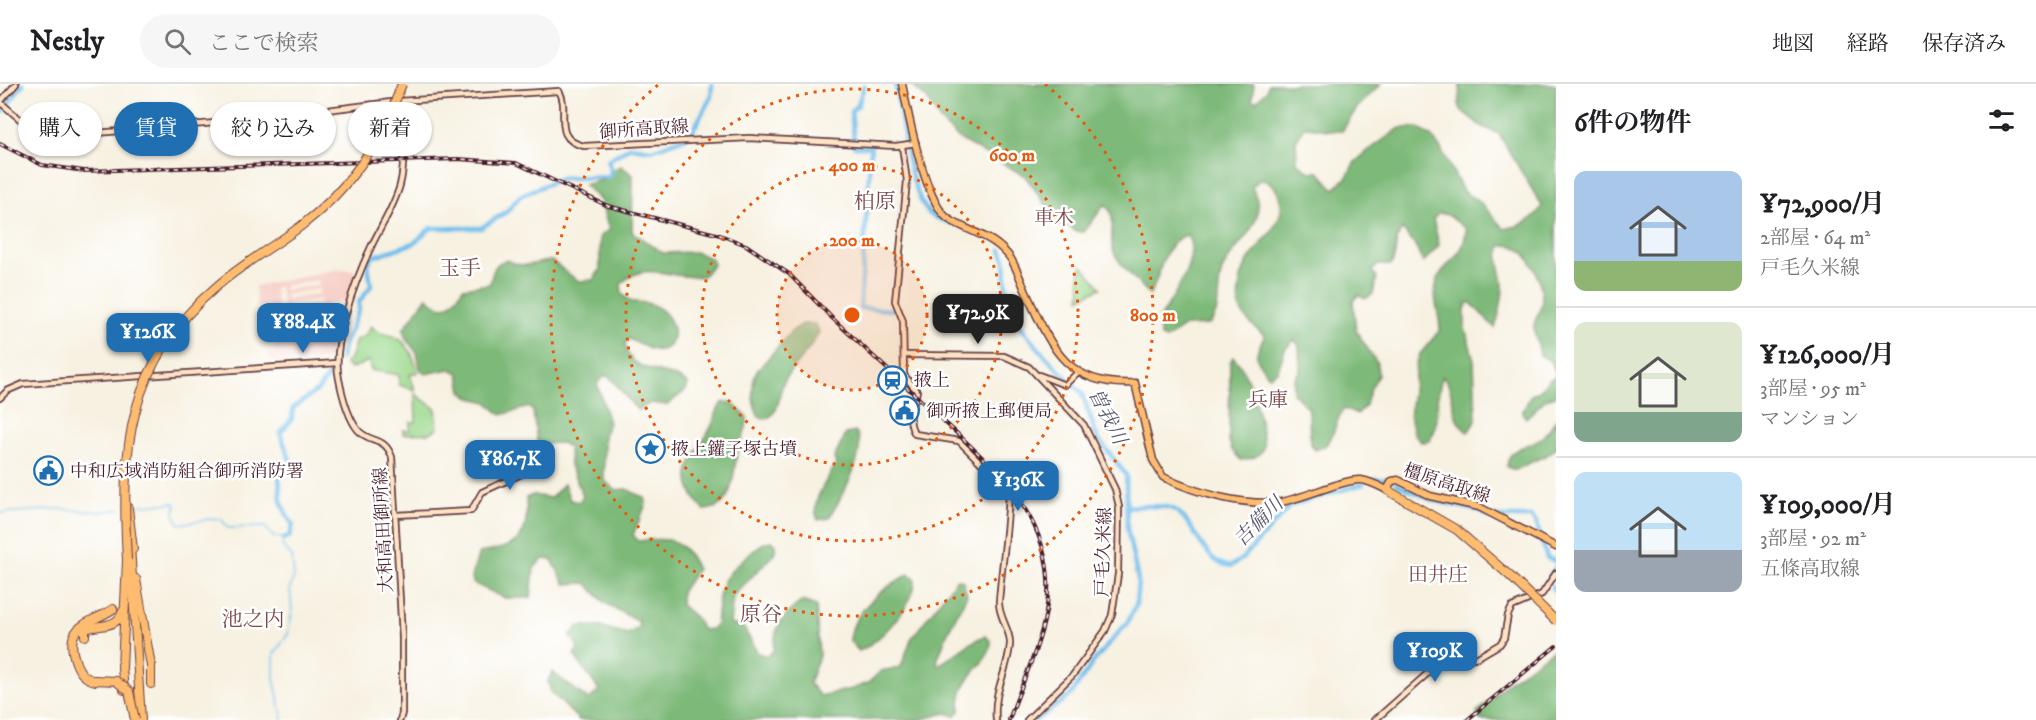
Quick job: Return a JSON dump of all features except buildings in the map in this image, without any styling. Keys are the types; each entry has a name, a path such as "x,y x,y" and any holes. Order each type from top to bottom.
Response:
{"highway":[{"path":"151,684 150,662 131,586 124,490 130,432 146,379 175,331 215,287 302,225 345,186 376,142 400,84"},
{"path":"138,720 128,501 129,460 138,413 156,367 175,331"},
{"path":"1387,490 1457,530 1510,576 1556,621"},
{"path":"90,620 82,629 85,636 83,632 86,628 105,626 117,621 131,586"},
{"path":"124,606 122,674 125,693"},
{"path":"114,609 90,620 76,630 72,648 80,672 87,678 96,681 116,681 129,691 138,720"},
{"path":"80,662 86,675 96,681"}],"main road":[{"path":"0,102 16,84"},
{"name":"大和高田御所線","path":"400,84 403,152 400,184 360,274 339,344 337,363 338,378 355,426 362,434 384,443 390,452 396,515 402,637 400,720"},
{"path":"902,84 914,143 927,184 942,213 950,220 989,238 1005,252 1050,341 1076,374 1066,384 1039,375"},
{"name":"御所高取線","path":"0,102 37,134 49,137 239,121 399,101 559,91 564,130 577,145 766,138 903,146 914,143"},
{"path":"903,146 907,181 896,302 903,321 904,375 917,391 911,411 910,426 913,433 959,441 1008,489 999,602 1001,621 1010,643 1005,669 997,687 996,720"},
{"name":"戸毛久米線","path":"904,355 1004,356 1039,375 1084,425 1115,489 1119,507 1118,581 1112,615 1105,631 1073,675 1027,720"},
{"path":"0,398 8,391 23,384 337,363"},
{"name":"橿原高取線","path":"1076,374 1135,383 1156,468 1163,477 1173,482 1227,498 1270,503 1316,493 1352,480 1365,480 1387,490 1392,481 1398,480 1430,496 1479,507 1556,548"},
{"path":"396,515 471,511 479,496 488,488 546,463"},
{"path":"1375,720 1436,666 1478,657 1500,644 1504,638 1508,615 1512,608 1542,594 1556,573"}],"shaded area":[{"path":"338,269 353,270 358,275 330,359 274,363 267,353 274,353 275,316 270,311 269,305 257,307 255,286","holes":["318,280 319,285 284,290 284,286","279,286 284,312 279,314 274,288","319,289 319,294 286,299 285,295","320,299 321,304 288,309 287,304","343,301 344,312 328,315 326,304","316,312 316,316 280,323 279,316 284,317"]}],"green space":[{"path":"910,84 1254,84 1252,99 1256,102 1267,90 1268,84 1381,84 1357,108 1342,131 1305,127 1296,140 1297,162 1310,172 1319,172 1334,189 1347,177 1354,163 1369,150 1400,128 1418,128 1431,136 1441,149 1463,191 1481,203 1504,229 1526,222 1542,206 1499,134 1481,126 1461,110 1460,84 1556,84 1556,374 1551,361 1540,355 1535,334 1534,324 1542,300 1536,272 1525,255 1518,249 1510,245 1501,246 1498,256 1503,289 1495,328 1471,303 1468,303 1465,309 1465,328 1474,360 1476,421 1468,432 1462,427 1443,376 1438,392 1437,418 1433,434 1429,441 1421,442 1414,433 1410,416 1416,365 1420,354 1440,330 1435,297 1436,283 1443,270 1460,251 1465,238 1466,229 1448,215 1439,213 1433,219 1439,245 1423,263 1415,245 1402,229 1397,239 1395,256 1391,265 1378,265 1372,271 1377,277 1373,294 1365,299 1358,295 1353,301 1356,331 1377,363 1378,375 1370,390 1366,405 1358,414 1344,409 1331,439 1315,450 1310,443 1309,409 1293,393 1294,380 1300,370 1299,345 1294,340 1285,349 1278,370 1269,376 1257,357 1258,348 1265,336 1246,318 1239,304 1239,287 1244,270 1273,229 1281,211 1278,192 1273,185 1260,179 1252,187 1257,201 1257,215 1251,229 1222,271 1216,312 1209,325 1185,326 1166,339 1161,337 1158,321 1188,267 1191,244 1187,235 1179,238 1167,251 1150,295 1124,268 1113,250 1112,220 1105,204 1084,232 1075,231 1047,206 1025,176 959,139 940,121 928,100"},
{"path":"621,166 633,175 632,232 663,253 696,252 712,259 713,265 703,276 681,276 650,271 631,276 621,284 622,294 632,302 648,303 660,309 668,317 672,326 673,336 670,344 664,349 655,350 629,339 625,343 633,361 688,384 686,390 667,405 650,403 638,410 606,375 597,383 609,423 604,433 604,480 615,490 626,489 645,498 646,504 633,535 638,541 667,540 674,542 686,551 697,569 681,592 681,605 696,618 703,630 711,629 716,625 722,585 731,571 759,546 772,541 776,545 774,554 733,596 730,624 743,627 758,653 767,656 774,650 778,627 790,611 802,601 816,606 819,656 809,683 820,696 852,689 868,683 881,671 901,667 911,639 957,579 963,581 967,595 947,634 937,661 938,665 985,636 991,641 985,658 964,687 960,711 955,716 946,713 919,720 579,720 551,692 548,681 552,672 589,700 599,690 574,655 578,647 570,635 579,626 598,626 628,634 638,628 639,622 605,603 586,583 565,584 552,560 543,559 534,568 531,598 505,598 473,583 472,575 479,553 504,547 519,539 526,523 526,498 533,495 551,498 564,484 570,500 579,502 583,496 570,465 569,447 562,443 541,444 537,441 533,411 528,407 501,415 487,402 468,397 462,391 459,373 450,369 425,374 420,369 417,353 406,339 403,330 427,297 439,306 447,306 455,300 463,288 490,284 496,266 502,261 507,260 524,265 552,261 578,281 593,280 600,270 600,236 609,230 600,200 584,185 608,178 612,170"},
{"path":"1082,265 1101,288 1080,298 1080,274"},
{"path":"803,324 816,324 819,332 812,345 786,378 776,409 767,419 759,417 753,395 756,372 792,331"},
{"path":"371,326 379,333 398,338 406,346 418,372 410,375 415,390 399,385 399,375 371,370 369,361 350,369 345,363 350,359 356,340 365,336"},
{"path":"1233,357 1250,386 1258,411 1264,445 1258,455 1241,460 1232,450 1229,441 1230,363"},
{"path":"1556,376 1556,396 1546,399 1526,418 1522,413 1531,395 1541,390 1549,379"},
{"path":"415,394 436,409 438,428 430,433 403,434 403,430 410,430 410,422 416,422"},
{"path":"731,402 747,417 737,454 733,481 722,504 704,510 689,488 689,469 720,406 722,403"},
{"path":"1556,419 1556,448 1551,453 1515,470 1507,467 1508,460 1515,451 1541,438"},
{"path":"856,432 859,451 852,475 829,518 818,520 816,505 824,484 836,464 834,458 846,434"},
{"path":"909,574 915,578 914,587 904,609 877,639 859,651 850,641 856,620 880,593"},
{"path":"1556,648 1556,720 1480,720 1477,713 1508,682"}],"waterway":[{"path":"0,115 23,84"},
{"path":"341,358 359,309 359,302 371,286 368,264 372,257 414,243 431,228 481,228 506,212 520,196 561,178 608,177 611,173 608,160 630,147 652,150 690,136 711,97 712,84"},
{"name":"曽我川","path":"895,84 916,189 930,214 951,223"},
{"path":"854,140 851,111 858,105 864,86"},
{"path":"854,146 871,147 860,308 893,310"},
{"name":"曽我川","path":"1001,250 1005,259 1007,296 1016,321 1046,357 1082,393 1097,437 1126,475 1127,528 1138,580 1136,605 1127,623 1094,661 1070,696 1036,720"},
{"path":"284,538 290,536 293,524 281,501 279,476 291,470 292,465 280,433 292,419 293,408 318,390 333,369"},
{"name":"吉備川","path":"1375,479 1387,479"},
{"name":"吉備川","path":"1126,507 1160,506 1178,512 1212,558 1221,564 1231,566 1243,558 1291,505 1363,484"},
{"name":"吉備川","path":"1396,484 1432,500 1479,511 1490,517 1531,517 1536,522 1547,558 1556,561"},
{"path":"129,506 174,503 176,505 175,517 180,524 216,518 222,520 228,528 265,527 273,537 284,538 282,546 292,557 294,576 290,588 292,612 288,634 274,654 274,679 283,720"},
{"path":"0,513 61,509 101,512 121,509"},
{"path":"1550,577 1556,567"},
{"path":"1552,585 1553,590 1556,591"}],"railway":[{"path":"0,144 42,165 84,171 458,159 516,163 608,206 720,235 746,245 789,274 831,317 927,406"},
{"path":"923,402 970,446 1014,493 1031,519 1043,547 1048,578 1046,612 1034,653 1009,720"},
{"path":"1467,720 1556,646"}],"place":[{"name":"掖上","path":"893,380"},
{"name":"御所掖上郵便局","path":"905,411"},
{"name":"掖上鑵子塚古墳","path":"650,449"},
{"name":"中和広域消防組合御所消防署","path":"49,471"}],"district":[{"name":"柏原","path":"875,201"},
{"name":"車木","path":"1054,217"},
{"name":"玉手","path":"460,268"},
{"name":"兵庫","path":"1268,399"},
{"name":"田井庄","path":"1438,574"},
{"name":"原谷","path":"761,614"},
{"name":"池之内","path":"253,619"}]}
